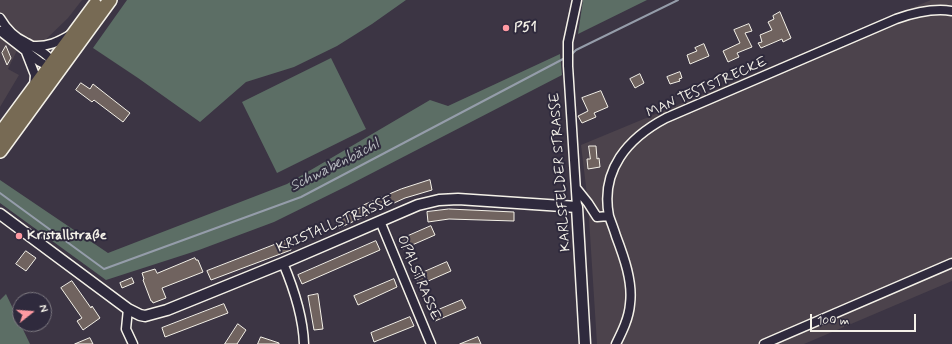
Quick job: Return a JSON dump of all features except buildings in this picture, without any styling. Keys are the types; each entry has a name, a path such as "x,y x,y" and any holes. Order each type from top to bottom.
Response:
{"main road":[{"path":"0,151 75,32 99,0"},
{"path":"0,134 34,88 54,67 110,0"}],"street":[{"name":"KARLSFELDER STRASSE","path":"577,0 568,42 568,66 585,344"},
{"name":"MAN TESTSTRECKE","path":"616,344 628,313 630,303 630,285 623,256 610,216 607,193 611,174 620,156 632,142 652,126 688,108 896,19 920,13 952,11"},
{"path":"0,18 13,34 54,67"},
{"path":"0,31 29,48 55,44 75,32"},
{"path":"29,48 35,76 34,88"},
{"path":"576,188 597,217 610,216"},
{"name":"KRISTALLSTRASSE","path":"0,214 128,309 140,316 145,316 152,315 283,263 418,205 439,200 520,202 577,207"},
{"name":"OPALSTRASSE","path":"380,221 432,344"},
{"path":"283,263 294,290 300,312 304,344"},
{"path":"764,344 952,263"},
{"path":"128,309 126,329 133,344"}],"shaded area":[{"path":"0,0 82,0 68,18 40,45 23,38 8,69 19,75 0,107"},
{"path":"931,0 952,0 952,281 804,344 597,344 588,203 581,145"}],"green space":[{"path":"127,0 406,0 337,46 294,67 246,82 200,122 93,48"},
{"path":"583,0 647,0 578,34"},
{"path":"560,54 562,75 347,186 274,222 199,250 106,280 0,203 0,180 108,253 287,184 430,100 448,106"},
{"path":"331,58 366,129 277,173 242,102"},
{"path":"6,294 12,306 12,332 24,332 30,344 0,344 0,300"}],"waterway":[{"name":"Schwabenbächl","path":"571,55 576,50 678,0"},
{"name":"Schwabenbächl","path":"0,193 104,269 301,197 565,58"}],"place":[{"name":"P51","path":"506,28"},
{"name":"Kristallstraße","path":"19,236"}]}
